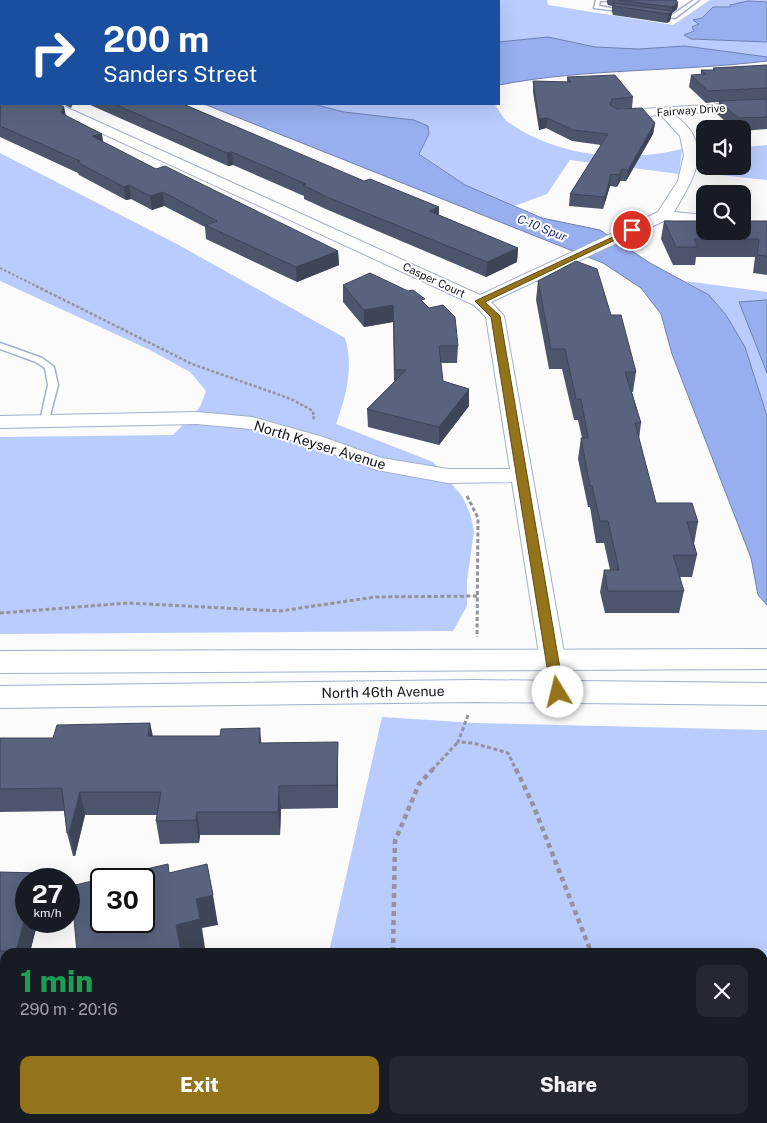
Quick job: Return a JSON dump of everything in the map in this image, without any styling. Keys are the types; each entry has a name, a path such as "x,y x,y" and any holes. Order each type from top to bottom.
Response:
{"street":[{"name":"Casper Court","path":"52,105 480,301 495,316 520,475 558,692"},
{"name":"Fairway Drive","path":"616,114 767,105"},
{"path":"480,301 582,255 664,215 685,181 691,156 687,135 664,111"},
{"path":"664,215 696,219"},
{"name":"North Keyser Avenue","path":"0,422 197,418 252,423 316,441 377,464 448,476 520,475"},
{"path":"0,662 767,660"},
{"name":"North 46th Avenue","path":"0,697 473,691 767,694"}],"lane":[{"path":"624,0 598,0 596,7 635,12"},
{"path":"654,15 673,17 697,0"},
{"path":"0,346 40,360 49,367 53,384 45,421"}],"path":[{"path":"0,268 192,364 291,399 313,411 314,421 322,424"},
{"path":"465,492 478,518 478,660"},
{"path":"0,612 69,609 128,603 280,611 376,596 477,596"},
{"path":"393,948 395,841 419,784 458,742 470,711 473,691"},
{"path":"458,742 473,743 508,753 534,807 589,948"}],"shaded area":[{"path":"500,0 547,0 548,5 673,25 710,0 767,0 767,61 599,73 500,85"},
{"path":"317,105 495,105 506,120 527,134 569,150 614,156 637,156 682,149 679,174 570,160 547,194 514,206 465,185 419,153 429,134 427,126 414,120 344,112"},
{"path":"767,145 767,180 720,175 751,175 751,146"},
{"path":"0,153 177,244 345,338 349,360 348,382 336,424 433,462 462,496 470,513 474,531 467,580 467,606 453,631 0,634 0,437 173,435 200,407 206,391 190,372 150,350 0,281"},
{"path":"685,281 767,292 767,416 745,347 726,315 709,295"},
{"path":"382,717 475,723 767,730 767,948 330,948"}],"water":[{"path":"748,1 767,2 767,42 691,39 684,35 694,31 692,27 699,24 693,20 702,18 713,7 730,7 730,5"},
{"path":"548,37 595,47 638,49 685,46 767,57 767,61 565,76 500,85 500,42"},
{"name":"C-10 Spur","path":"207,105 317,105 344,112 414,120 428,126 429,134 419,154 465,185 542,218 600,230 650,263 709,295 726,315 745,347 767,416 767,605 758,595 751,558 672,354 661,314 641,288 603,263"},
{"path":"767,300 767,373 739,302"}],"building":[{"path":"618,0 676,0 678,3 672,7"},
{"path":"613,3 672,11 668,14 614,6"},
{"path":"767,65 767,88 708,91 691,75 706,74 701,70 715,70 713,68"},
{"path":"615,75 633,97 612,99 610,105 617,109 642,108 655,123 628,170 622,169 619,175 611,174 605,197 570,194 608,134 573,130 547,118 539,119 533,81 571,82 567,77"},
{"path":"767,99 767,117 738,118 719,101"},
{"path":"0,105 60,105 64,107 61,113 102,134 92,136 156,169 165,166 338,251 296,267 205,225 217,221 163,192 150,196 129,185 124,187 77,162 80,161 0,126"},
{"path":"116,105 185,105 364,181 370,179 439,207 429,211 518,248 487,262 327,197 303,185 306,184 232,152 227,153"},
{"path":"664,221 696,221 696,239 694,239 698,247 676,247"},
{"path":"751,221 767,221 767,256 757,255 759,239 751,239"},
{"path":"576,261 597,269 611,315 621,315 636,372 625,372 641,423 635,423 656,503 692,503 698,522 687,522 697,555 673,555 684,591 608,591 604,570 619,570 608,521 600,521 592,486 590,486 581,438 588,438 581,399 576,399 565,349 551,349 538,281"},
{"path":"370,273 408,291 413,290 425,299 421,300 429,308 443,305 455,317 458,346 439,346 443,381 469,389 439,427 367,409 406,370 395,370 393,305 364,310 343,285"},
{"path":"150,723 148,736 220,736 221,729 260,728 259,743 338,742 337,785 279,786 278,812 197,812 196,820 156,821 161,792 80,792 69,833 67,833 62,788 0,789 0,738 53,738 57,725"},
{"path":"168,864 169,873 207,864 213,895 196,899 200,919 176,925 180,948 77,948 75,933 80,933 80,884 90,882 90,933 155,933 155,868 151,868"},
{"path":"0,872 15,872 15,933 21,933 17,948 0,948"}],"route":[{"path":"558,692 520,475 495,316 480,301 632,230"}]}
